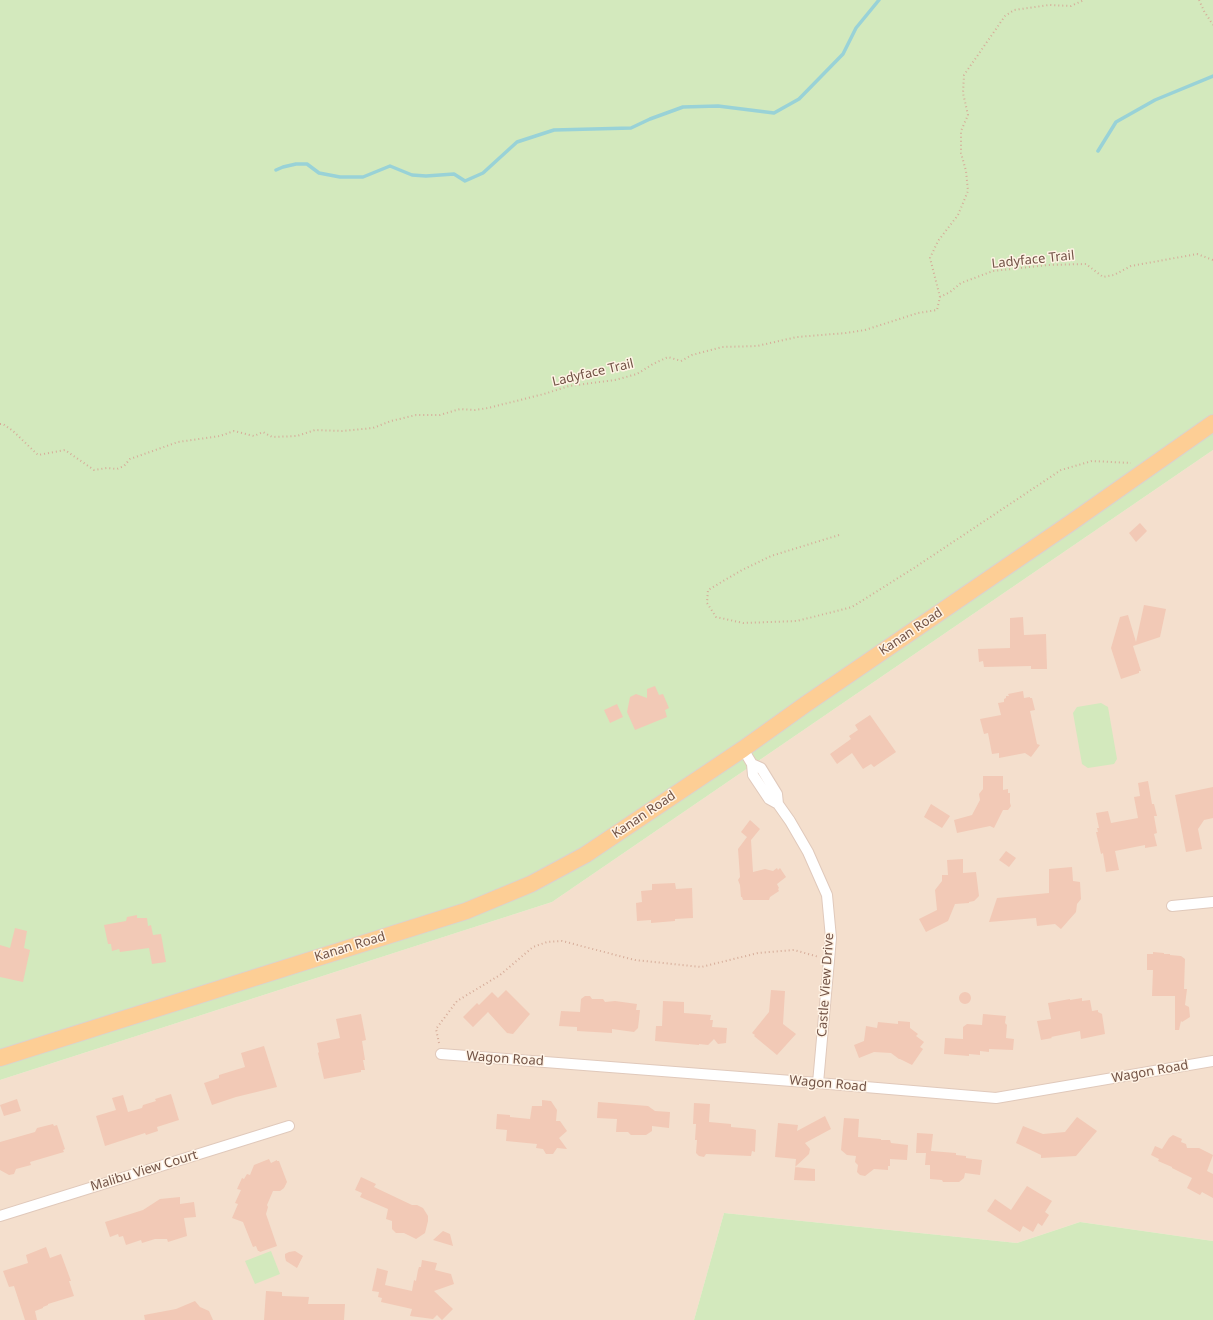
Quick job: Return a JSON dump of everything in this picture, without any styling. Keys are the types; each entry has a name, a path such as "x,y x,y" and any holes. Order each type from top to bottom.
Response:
{"main road":[{"name":"Kanan Road","path":"0,1058 466,911 532,884 585,855 743,749 817,696 1072,522 1213,423"}],"street":[{"name":"Castle View Drive","path":"743,749 752,764 753,775 769,790 769,799 778,804 808,852 826,895 831,938 818,1083"},
{"path":"1172,906 1213,902"},
{"name":"Wagon Road","path":"441,1054 996,1098 1213,1061"},
{"name":"Malibu View Court","path":"0,1216 289,1126"}],"path":[{"path":"940,297 930,258 938,242 958,215 968,191 966,171 961,153 961,131 968,115 963,93 964,75 1005,16 1014,10 1050,5 1071,6 1084,0"},
{"path":"1199,0 1213,25"},
{"name":"Ladyface Trail","path":"0,424 3,424 13,431 38,455 65,450 94,470 107,468 117,469 124,466 130,459 178,442 220,436 234,431 254,436 263,432 272,437 297,436 315,430 342,431 373,428 391,421 416,415 440,415 460,409 475,410 488,408 569,386 615,380 637,374 668,357 681,361 692,355 722,347 758,346 797,337 865,330 918,313 936,310 940,297 950,292 961,283 993,272 1048,265 1086,264 1103,277 1114,275 1131,266 1197,254 1213,260"},
{"path":"839,535 770,556 742,570 708,590 707,603 716,617 743,623 797,621 852,607 914,568 1061,470 1092,461 1131,463"},
{"path":"441,1054 436,1029 457,1001 500,975 533,947 547,942 562,941 635,960 701,967 758,953 794,950 829,960"}],"shaded area":[{"path":"1213,450 1213,1241 1080,1222 1017,1243 724,1213 694,1320 0,1320 0,1080 552,902"}],"green space":[{"path":"0,0 1213,0 1213,450 552,902 0,1080"},
{"path":"1101,703 1108,707 1117,759 1114,764 1088,768 1082,764 1073,713 1077,707"},
{"path":"724,1213 1017,1243 1080,1222 1213,1241 1213,1320 694,1320"},
{"path":"271,1251 280,1274 255,1284 245,1261"}],"building":[{"path":"1140,523 1147,531 1136,542 1129,533"},
{"path":"1144,605 1166,609 1160,637 1133,646 1141,671 1121,679 1111,648 1120,617 1128,615 1136,642"},
{"path":"1023,617 1024,635 1046,634 1047,669 1031,669 1031,666 984,667 983,661 979,662 978,649 1010,648 1010,618"},
{"path":"655,686 659,695 663,694 669,708 665,710 667,717 635,730 627,712 630,697 636,694 647,698 647,689"},
{"path":"1023,691 1024,698 1032,698 1035,710 1030,711 1037,744 1040,745 1031,757 1025,753 999,758 999,753 992,754 988,733 984,734 980,719 1001,715 998,703 1004,702 1006,696 1009,696 1008,694"},
{"path":"617,704 623,717 610,723 604,710"},
{"path":"870,715 896,752 874,767 871,764 863,769 852,753 837,764 830,754 851,739 849,736 858,730 855,725"},
{"path":"983,776 1003,776 1003,790 1008,789 1008,793 1010,793 1011,806 1008,810 1003,810 994,828 990,826 957,833 954,820 972,815 980,800 979,794 983,789"},
{"path":"1148,781 1152,804 1154,804 1157,816 1154,816 1157,833 1154,834 1157,846 1145,848 1145,845 1115,851 1119,870 1106,872 1103,853 1101,854 1096,832 1098,832 1097,828 1099,828 1096,813 1108,811 1111,823 1138,818 1134,797 1140,796 1138,783"},
{"path":"1213,787 1213,818 1204,820 1198,829 1202,849 1186,852 1175,795"},
{"path":"931,804 950,816 942,828 924,817"},
{"path":"750,820 760,829 751,840 753,872 765,869 773,871 780,868 786,877 777,884 779,891 770,897 769,900 743,900 741,897 738,880 740,877 738,849 747,837 741,832"},
{"path":"1006,851 1016,858 1009,867 999,860"},
{"path":"963,859 963,873 976,872 979,896 974,901 969,903 955,904 948,921 926,932 919,919 937,910 935,890 942,881 942,875 948,875 947,860"},
{"path":"1072,867 1073,881 1080,882 1081,899 1077,904 1076,912 1061,929 1055,924 1037,926 1036,918 989,922 997,898 1049,893 1049,869"},
{"path":"675,883 676,889 692,888 693,918 651,923 651,920 637,921 636,903 642,902 641,891 652,890 652,884"},
{"path":"137,915 137,918 147,918 148,926 151,925 153,935 161,934 166,962 152,964 149,948 120,952 119,949 112,951 111,944 108,944 104,925 126,921 127,917"},
{"path":"15,928 27,931 24,948 30,950 23,982 0,977 0,945 10,948"},
{"path":"1153,952 1181,956 1185,959 1184,989 1187,989 1185,1005 1189,1007 1190,1017 1182,1022 1181,1021 1179,1030 1175,1030 1175,996 1152,996 1153,970 1147,970 1147,954 1153,954"},
{"path":"506,990 530,1014 513,1034 507,1033 488,1012 473,1027 463,1017 477,1003 479,1005 492,992 498,998"},
{"path":"771,990 785,991 783,1024 796,1034 777,1055 752,1033 769,1012"},
{"path":"963,992 967,992 971,998 967,1004 963,1004 959,1000 959,996"},
{"path":"585,996 590,996 592,999 603,999 605,1002 615,1001 637,1004 636,1010 640,1010 638,1028 634,1032 612,1029 612,1033 577,1031 577,1027 559,1026 561,1011 580,1012 581,999"},
{"path":"1082,998 1082,1001 1090,1000 1092,1011 1098,1010 1098,1012 1102,1014 1105,1034 1081,1039 1080,1031 1041,1040 1037,1021 1051,1019 1048,1003"},
{"path":"663,1001 684,1002 684,1013 711,1015 710,1020 713,1020 712,1027 727,1028 726,1043 718,1044 714,1039 708,1045 655,1041 656,1026 662,1026"},
{"path":"361,1014 366,1040 362,1041 365,1070 324,1079 317,1043 340,1038 336,1019"},
{"path":"983,1014 1006,1016 1006,1038 1014,1039 1013,1050 989,1049 989,1052 980,1051 980,1055 969,1054 969,1056 944,1054 945,1038 963,1039 963,1027 967,1024 982,1025"},
{"path":"898,1021 910,1022 910,1028 918,1034 916,1036 924,1042 920,1047 923,1049 912,1065 899,1059 891,1053 874,1052 859,1058 854,1045 864,1041 866,1026 877,1028 878,1022 898,1024"},
{"path":"264,1046 277,1087 236,1097 212,1105 204,1083 219,1078 219,1075 245,1067 241,1053"},
{"path":"171,1094 179,1120 157,1127 158,1131 146,1135 145,1133 105,1146 96,1116 116,1110 112,1098 123,1095 128,1112 142,1108 143,1105 156,1101 155,1099"},
{"path":"17,1099 21,1111 4,1116 0,1105"},
{"path":"542,1100 551,1101 557,1110 556,1121 560,1121 567,1131 559,1138 567,1149 557,1148 553,1154 546,1154 543,1149 536,1148 537,1144 506,1141 507,1130 496,1129 497,1114 530,1119 532,1106 542,1106"},
{"path":"598,1102 648,1106 655,1111 670,1112 669,1128 652,1126 652,1131 646,1135 631,1135 628,1132 616,1132 617,1119 597,1118"},
{"path":"694,1103 710,1104 709,1122 731,1124 731,1127 756,1130 755,1152 752,1151 751,1156 706,1154 704,1157 699,1156 696,1153 696,1124 693,1124"},
{"path":"825,1116 831,1129 805,1143 810,1149 809,1154 795,1167 796,1159 775,1157 778,1123 798,1125 797,1131"},
{"path":"1077,1117 1097,1131 1076,1156 1041,1158 1041,1155 1016,1143 1023,1126 1043,1134 1065,1132"},
{"path":"844,1118 859,1119 858,1137 890,1140 891,1143 908,1145 907,1160 890,1159 890,1166 888,1166 888,1170 874,1169 865,1176 860,1175 857,1172 858,1165 855,1162 856,1156 847,1155 841,1150"},
{"path":"53,1124 54,1126 57,1125 65,1149 63,1150 64,1152 30,1162 31,1165 16,1169 14,1174 9,1175 0,1170 0,1142 35,1132 37,1128"},
{"path":"917,1133 933,1134 931,1151 956,1153 956,1155 966,1156 966,1158 982,1160 980,1175 965,1173 964,1178 959,1182 943,1182 942,1180 930,1179 930,1165 925,1165 926,1153 916,1153"},
{"path":"1173,1135 1182,1139 1181,1142 1186,1144 1187,1148 1199,1148 1213,1155 1207,1171 1213,1174 1213,1198 1202,1192 1200,1195 1187,1188 1192,1178 1158,1161 1159,1159 1151,1155 1155,1146 1162,1149 1169,1138"},
{"path":"269,1159 271,1163 277,1160 279,1161 287,1182 284,1188 280,1191 273,1191 267,1205 268,1207 266,1214 277,1246 260,1252 256,1246 253,1247 243,1222 232,1218 238,1204 235,1203 241,1190 237,1189 242,1178 244,1179 247,1174 250,1175 254,1165"},
{"path":"795,1167 815,1169 815,1181 794,1180"},
{"path":"361,1177 376,1184 374,1187 412,1205 417,1205 423,1208 428,1216 425,1233 416,1239 404,1233 396,1233 392,1229 392,1221 386,1219 388,1209 360,1197 362,1193 355,1190"},
{"path":"1027,1186 1052,1201 1045,1212 1049,1215 1042,1226 1038,1223 1033,1232 1023,1226 1020,1232 987,1211 995,1199 1011,1210"},
{"path":"180,1197 180,1204 194,1202 196,1217 184,1218 187,1236 168,1242 167,1239 155,1239 142,1243 141,1240 126,1245 123,1236 119,1237 118,1234 110,1237 105,1222 143,1210 160,1199"},
{"path":"443,1231 450,1234 453,1246 433,1240"},
{"path":"46,1247 50,1258 61,1254 71,1281 69,1281 74,1296 48,1304 35,1311 37,1320 25,1320 14,1286 9,1287 3,1271 28,1263 26,1255"},
{"path":"295,1251 303,1256 297,1268 286,1261 285,1257 285,1254"},
{"path":"422,1260 437,1263 435,1270 451,1274 454,1284 434,1291 453,1309 442,1320 437,1315 433,1319 410,1316 412,1309 381,1302 382,1298 378,1297 379,1292 372,1291 377,1268 388,1271 385,1285 412,1291 414,1280 416,1281"},
{"path":"266,1291 282,1292 282,1296 309,1297 308,1304 345,1304 344,1320 264,1320"},
{"path":"195,1301 200,1307 209,1311 213,1320 145,1320 144,1315 176,1309"}],"waterway":[{"path":"276,170 296,164 307,164 319,173 340,177 363,177 390,166 412,175 426,176 454,174 465,181 483,173 517,142 554,130 631,128 650,119 683,107 718,106 774,113 799,99 843,54 856,28 879,0"},
{"path":"1098,151 1116,122 1155,100 1213,76"}]}
